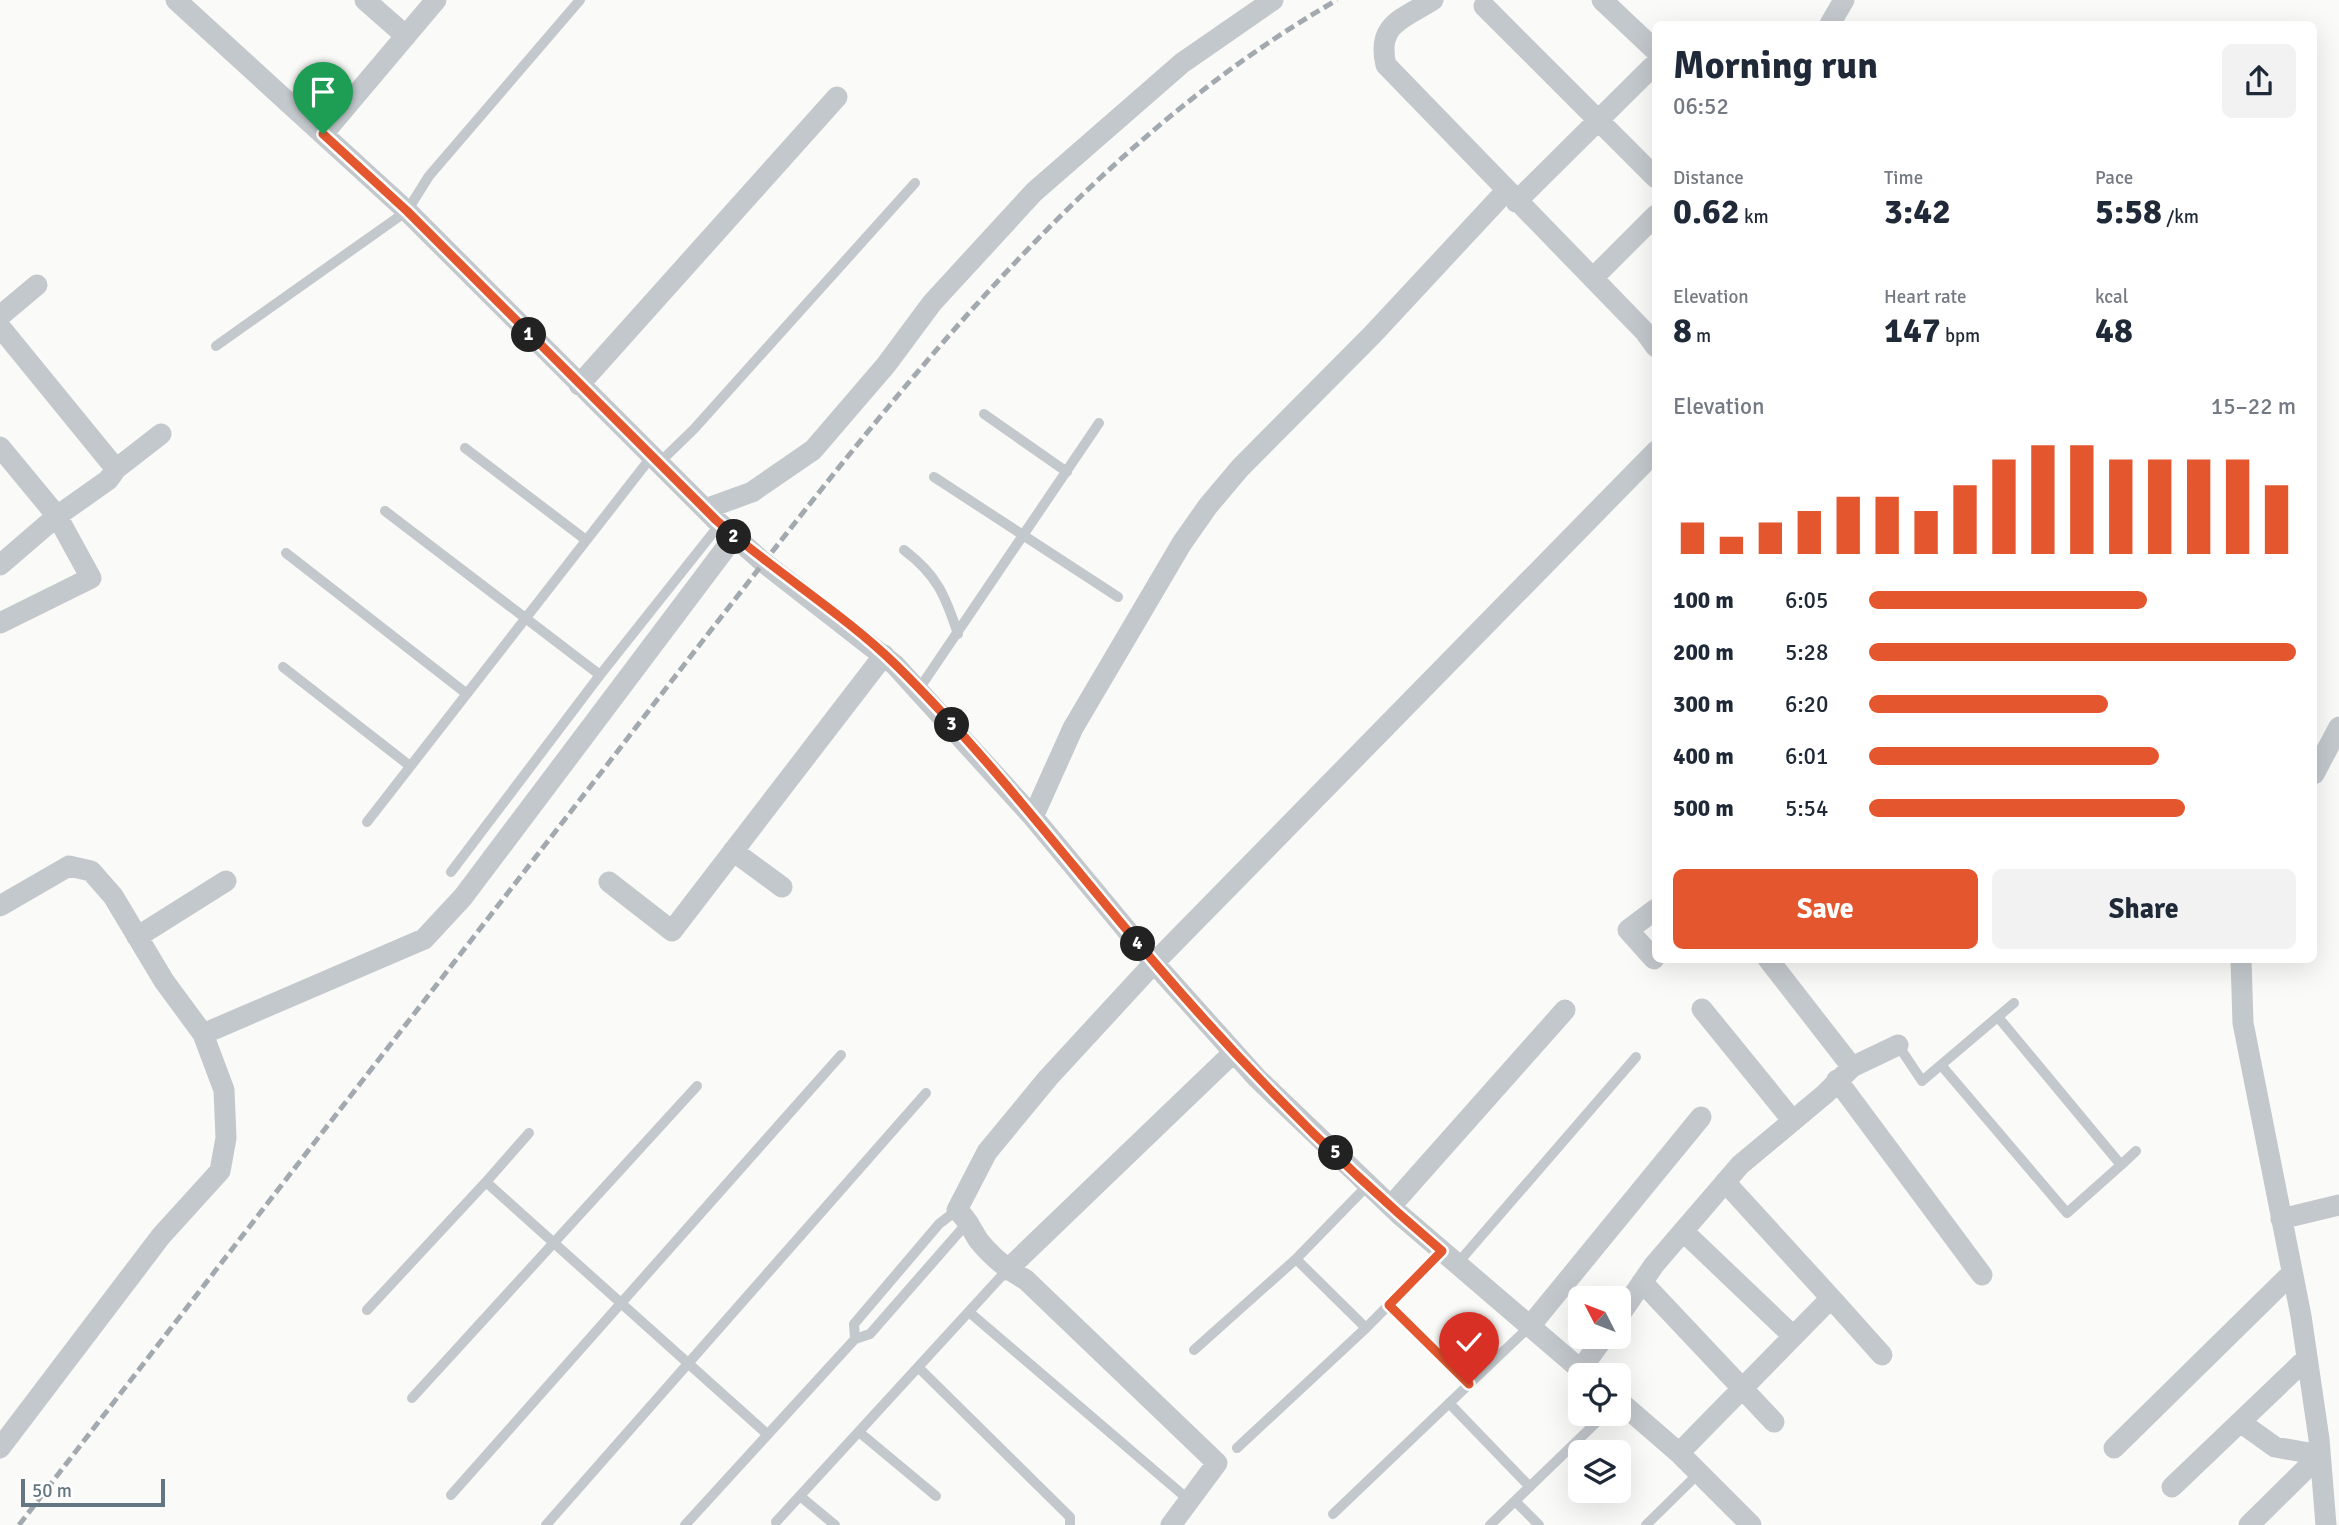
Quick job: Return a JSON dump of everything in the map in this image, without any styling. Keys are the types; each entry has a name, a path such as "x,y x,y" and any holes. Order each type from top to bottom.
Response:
{"street":[{"path":"176,0 407,211 720,523 884,655 919,689 1033,817 1154,962 1234,1052 1368,1185 1574,1363"},
{"path":"365,0 406,36"},
{"path":"323,134 436,0"},
{"path":"203,1034 424,939 463,897 720,523 752,492 813,450 886,365 932,303 1034,192 1182,63 1273,0"},
{"path":"1433,0 1387,30 1381,45 1386,65 1652,343"},
{"path":"1602,0 1652,47"},
{"path":"1832,21 1844,0"},
{"path":"1484,6 1652,174"},
{"path":"1033,817 1073,727 1182,543 1240,467 1511,196 1598,120 1652,67"},
{"path":"579,385 837,97"},
{"path":"1592,278 1652,219"},
{"path":"0,316 37,285"},
{"path":"0,327 116,469"},
{"path":"0,565 57,516 108,480 116,469 161,434"},
{"path":"0,447 57,516 91,578 0,623"},
{"path":"1171,1525 1217,1463 1026,1280 1007,1270 978,1240 963,1215 987,1152 1048,1078 1154,962 1652,455"},
{"path":"609,882 672,931 884,655"},
{"path":"2317,768 2339,727"},
{"path":"733,851 782,887"},
{"path":"0,906 69,866 91,871 113,895 164,981 203,1034 224,1090 226,1138 220,1171 161,1236 0,1448"},
{"path":"137,937 226,881"},
{"path":"1652,912 1628,930 1652,957"},
{"path":"1771,963 1982,1275"},
{"path":"2241,963 2243,1023 2307,1358 2326,1525"},
{"path":"1702,1009 1793,1121"},
{"path":"1391,1206 1565,1010"},
{"path":"1631,1298 1683,1231 1740,1165 1844,1074 1898,1045"},
{"path":"1007,1270 1234,1052"},
{"path":"1530,1326 1701,1117"},
{"path":"1725,1182 1882,1355"},
{"path":"2281,1219 2339,1205"},
{"path":"1683,1231 1793,1336"},
{"path":"2114,1448 2292,1273"},
{"path":"1642,1282 1744,1387 1774,1422"},
{"path":"1679,1453 1830,1298"},
{"path":"2172,1488 2307,1358"},
{"path":"1631,1412 1679,1453 1751,1525"},
{"path":"2240,1422 2275,1447 2320,1455"},
{"path":"2249,1525 2320,1455"}],"lane":[{"path":"216,346 407,211 429,176 580,0"},
{"path":"367,822 586,540 656,460 703,419 915,183"},
{"path":"984,414 1067,472"},
{"path":"919,689 1099,424"},
{"path":"465,448 586,540"},
{"path":"934,477 1118,597"},
{"path":"385,512 600,675"},
{"path":"451,872 600,675 720,523"},
{"path":"904,550 923,564 943,589 958,634"},
{"path":"286,553 467,694"},
{"path":"283,667 410,766"},
{"path":"1898,1045 1922,1081 2014,1003"},
{"path":"1998,1017 2121,1165"},
{"path":"451,1495 841,1055"},
{"path":"1237,1448 1389,1305 1449,1257 1636,1057"},
{"path":"1941,1065 2067,1213 2136,1151"},
{"path":"412,1398 697,1086"},
{"path":"546,1525 926,1093"},
{"path":"367,1310 529,1133"},
{"path":"486,1182 767,1434"},
{"path":"1194,1350 1296,1259 1368,1185"},
{"path":"855,1339 854,1324 939,1224 963,1215"},
{"path":"685,1525 855,1339 870,1334 963,1215"},
{"path":"1296,1259 1366,1328"},
{"path":"776,1522 1007,1270"},
{"path":"1389,1305 1469,1384"},
{"path":"969,1312 1191,1501"},
{"path":"1333,1514 1530,1326"},
{"path":"918,1367 1070,1517 1070,1525"},
{"path":"1449,1403 1530,1487"},
{"path":"1490,1525 1593,1426"},
{"path":"859,1432 936,1496"},
{"path":"1646,1525 1699,1473"},
{"path":"800,1496 835,1525"},
{"path":"1515,1501 1539,1525"}],"railway":[{"path":"19,1525 753,576 947,338 1065,212 1128,153 1194,97 1263,46 1337,0"}],"route":[{"path":"323,134 407,211 716,520 763,562 850,627 895,665 936,707 1033,817 1154,962 1257,1078 1399,1214 1442,1251 1430,1260 1389,1305 1469,1384"}]}
